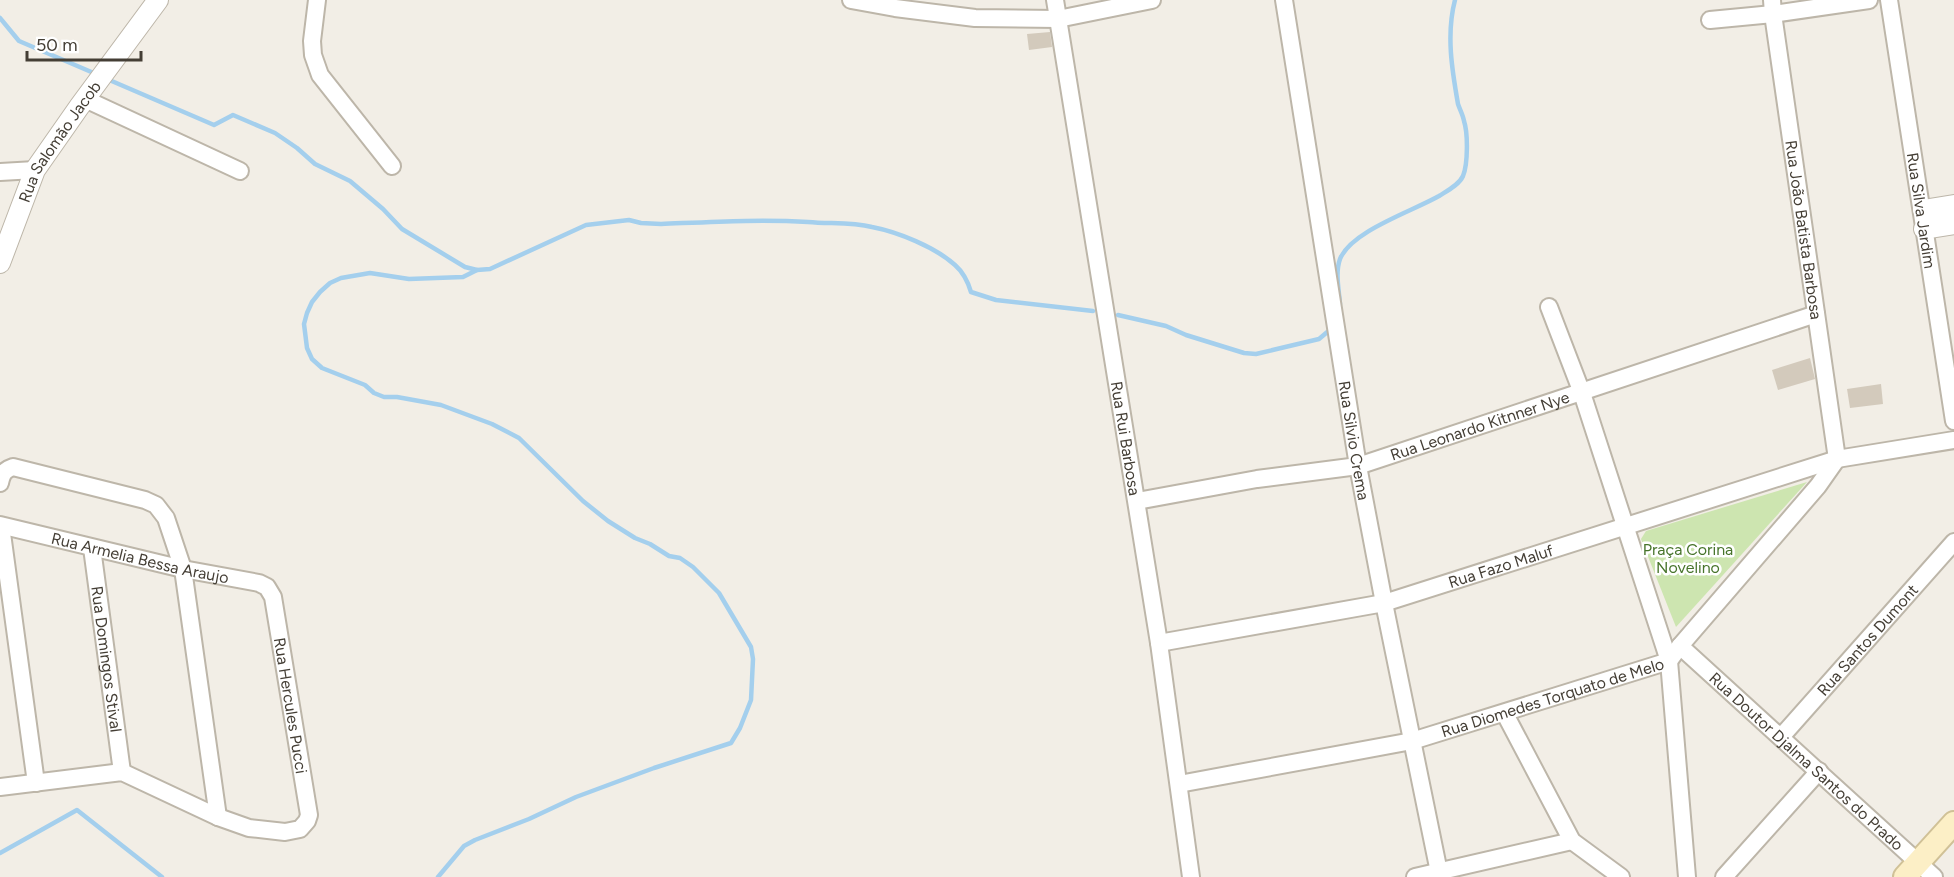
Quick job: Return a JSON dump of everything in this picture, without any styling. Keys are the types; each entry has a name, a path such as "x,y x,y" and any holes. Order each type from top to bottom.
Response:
{"main road":[{"path":"1919,872 1954,823"}],"street":[{"name":"Rua Salomão Jacob","path":"0,263 35,170 158,0"},
{"path":"317,0 312,41 313,56 320,75 392,166"},
{"path":"851,0 975,18 1058,19 1152,0"},
{"name":"Rua Rui Barbosa","path":"1055,0 1137,501 1191,877"},
{"name":"Rua Silvio Crema","path":"1284,0 1358,466 1439,874"},
{"path":"1710,20 1772,5 1869,0"},
{"name":"Rua Silva Jardim","path":"1889,0 1954,420"},
{"name":"Rua João Batista Barbosa","path":"1772,5 1837,459"},
{"path":"85,99 240,171"},
{"path":"0,172 35,170"},
{"path":"1924,220 1954,205"},
{"path":"1924,220 1954,224"},
{"path":"1549,307 1582,393 1669,661 1687,877"},
{"name":"Rua Leonardo Kitnner Nye","path":"1137,501 1257,479 1358,466 1816,314"},
{"name":"Rua Fazo Maluf","path":"1159,643 1384,603 1837,459 1954,440"},
{"name":"Rua Diomedes Torquato de Melo","path":"1179,784 1412,741 1505,714 1669,661 1818,486 1837,459"},
{"path":"0,483 2,474 14,467 145,500 156,505 166,518 183,569 218,817"},
{"path":"0,526 36,783"},
{"name":"Rua Armelia Bessa Araujo","path":"0,526 183,569 259,583 267,587 273,597"},
{"name":"Rua Santos Dumont","path":"1782,737 1954,542"},
{"name":"Rua Domingos Stival","path":"92,548 122,772"},
{"name":"Rua Hercules Pucci","path":"218,817 249,828 285,832 300,829 309,815 273,597"},
{"name":"Rua Doutor Djalma Santos do Prado","path":"1680,646 1819,771 1919,872"},
{"path":"1505,714 1572,841 1621,877"},
{"path":"1724,877 1819,771"},
{"path":"0,787 122,772 218,817"},
{"path":"1415,877 1439,874 1572,841"}],"green space":[{"name":"Praça Corina Novelino","path":"1807,482 1676,627 1641,539 1646,531"}],"building":[{"path":"1050,32 1052,47 1029,50 1027,34"},
{"path":"1810,358 1815,379 1778,390 1772,370"},
{"path":"1881,384 1883,404 1850,408 1847,389"}],"waterway":[{"path":"1340,304 1338,270 1340,259 1346,249 1369,231 1446,192 1456,185 1465,171 1466,133 1458,104 1451,52 1451,26 1455,0"},
{"path":"0,18 19,41 96,74"},
{"path":"107,79 214,125 233,115 275,133 315,164 350,181 383,209 402,229 465,267 477,270"},
{"path":"438,877 464,846 475,840 529,819 576,797 731,743 740,728 751,700 753,659 751,647 719,593 693,567 680,558 669,556 635,538 608,521 583,501 519,438 492,424 441,405 397,397 384,397 374,393 365,385 322,368 312,359 307,348 304,324 312,302 330,283 341,278 370,273 409,279 463,277 477,270 490,269 586,225 629,220 661,224 790,221 856,224 893,233 927,246 947,258 963,274 971,292 996,300 1093,311"},
{"path":"1118,315 1166,326 1186,335 1244,353 1256,354 1319,339 1332,328"},
{"path":"0,853 77,810 162,877"}]}
